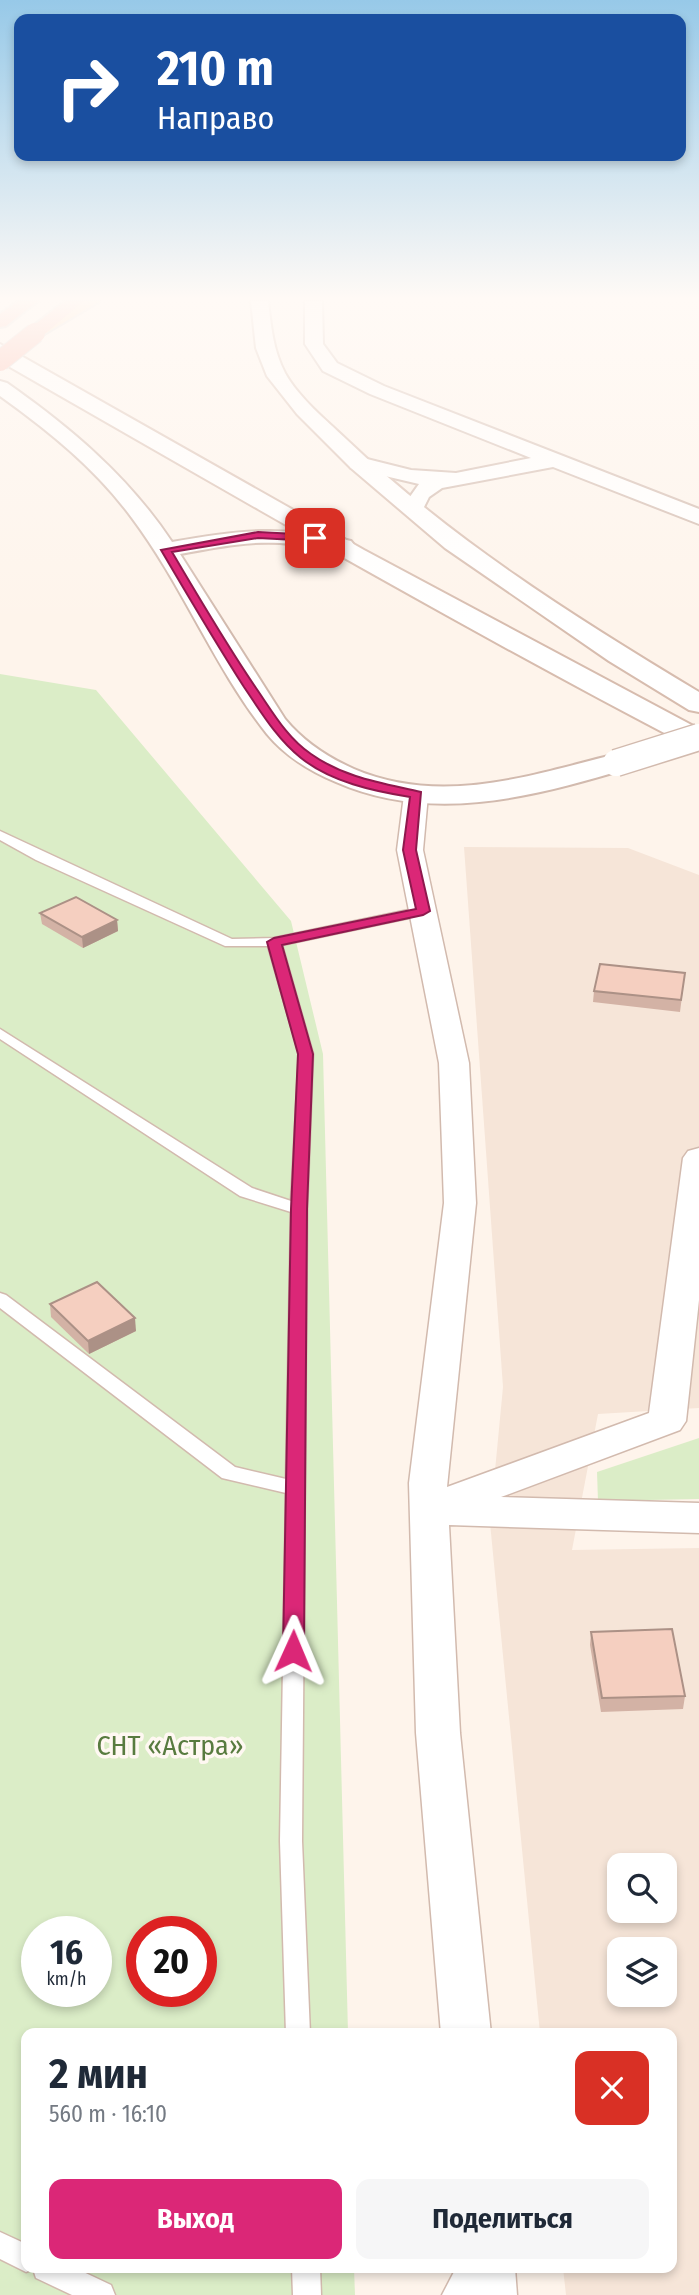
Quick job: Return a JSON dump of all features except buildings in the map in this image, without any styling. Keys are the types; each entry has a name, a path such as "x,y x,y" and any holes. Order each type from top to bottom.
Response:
{"street":[{"path":"28,408 83,450 140,513 276,727 306,756 345,777 379,789 416,795 456,797 501,793 562,779 699,738"},
{"path":"97,408 343,547 699,738"},
{"path":"302,408 359,464 453,544 618,655 699,704"},
{"path":"423,408 699,517"},
{"path":"413,508 424,488 458,478 555,460"},
{"path":"359,464 410,477 458,478"},
{"path":"229,538 261,519 263,512 251,495"},
{"path":"166,550 229,538 290,535 343,547"},
{"path":"416,795 410,850 454,1063 460,1203 428,1483 438,1733 465,2028"},
{"path":"429,1509 667,1421 699,1158"},
{"path":"429,1509 699,1518"},
{"path":"488,2273 490,2295"}],"lane":[{"path":"0,835 41,857 230,943 274,942 423,911"},
{"path":"274,942 306,1054 299,1209 291,1841 298,2028"},
{"path":"0,1033 246,1192 299,1209"},
{"path":"0,1299 229,1474 295,1489"},
{"path":"0,2245 21,2256"},
{"path":"57,2273 101,2295"},
{"path":"306,2273 307,2295"},
{"path":"456,2295 468,2273"}],"shaded area":[{"path":"464,847 628,848 699,875 699,1408 598,1414 572,1550 699,1548 699,2295 566,2295 564,2273 677,2273 677,2028 540,2028 490,1523 503,1387"}],"green space":[{"name":"СНТ «Астра»","path":"0,674 96,690 291,921 323,1054 348,2028 21,2028 21,2273 354,2273 355,2295 0,2295"},
{"path":"699,1438 699,1499 598,1501 597,1472"}],"route":[{"path":"293,1651 299,1209 306,1054 274,942 423,911 410,850 416,795 379,789 345,777 306,756 276,727 221,644 166,550 258,535 315,538"}]}
